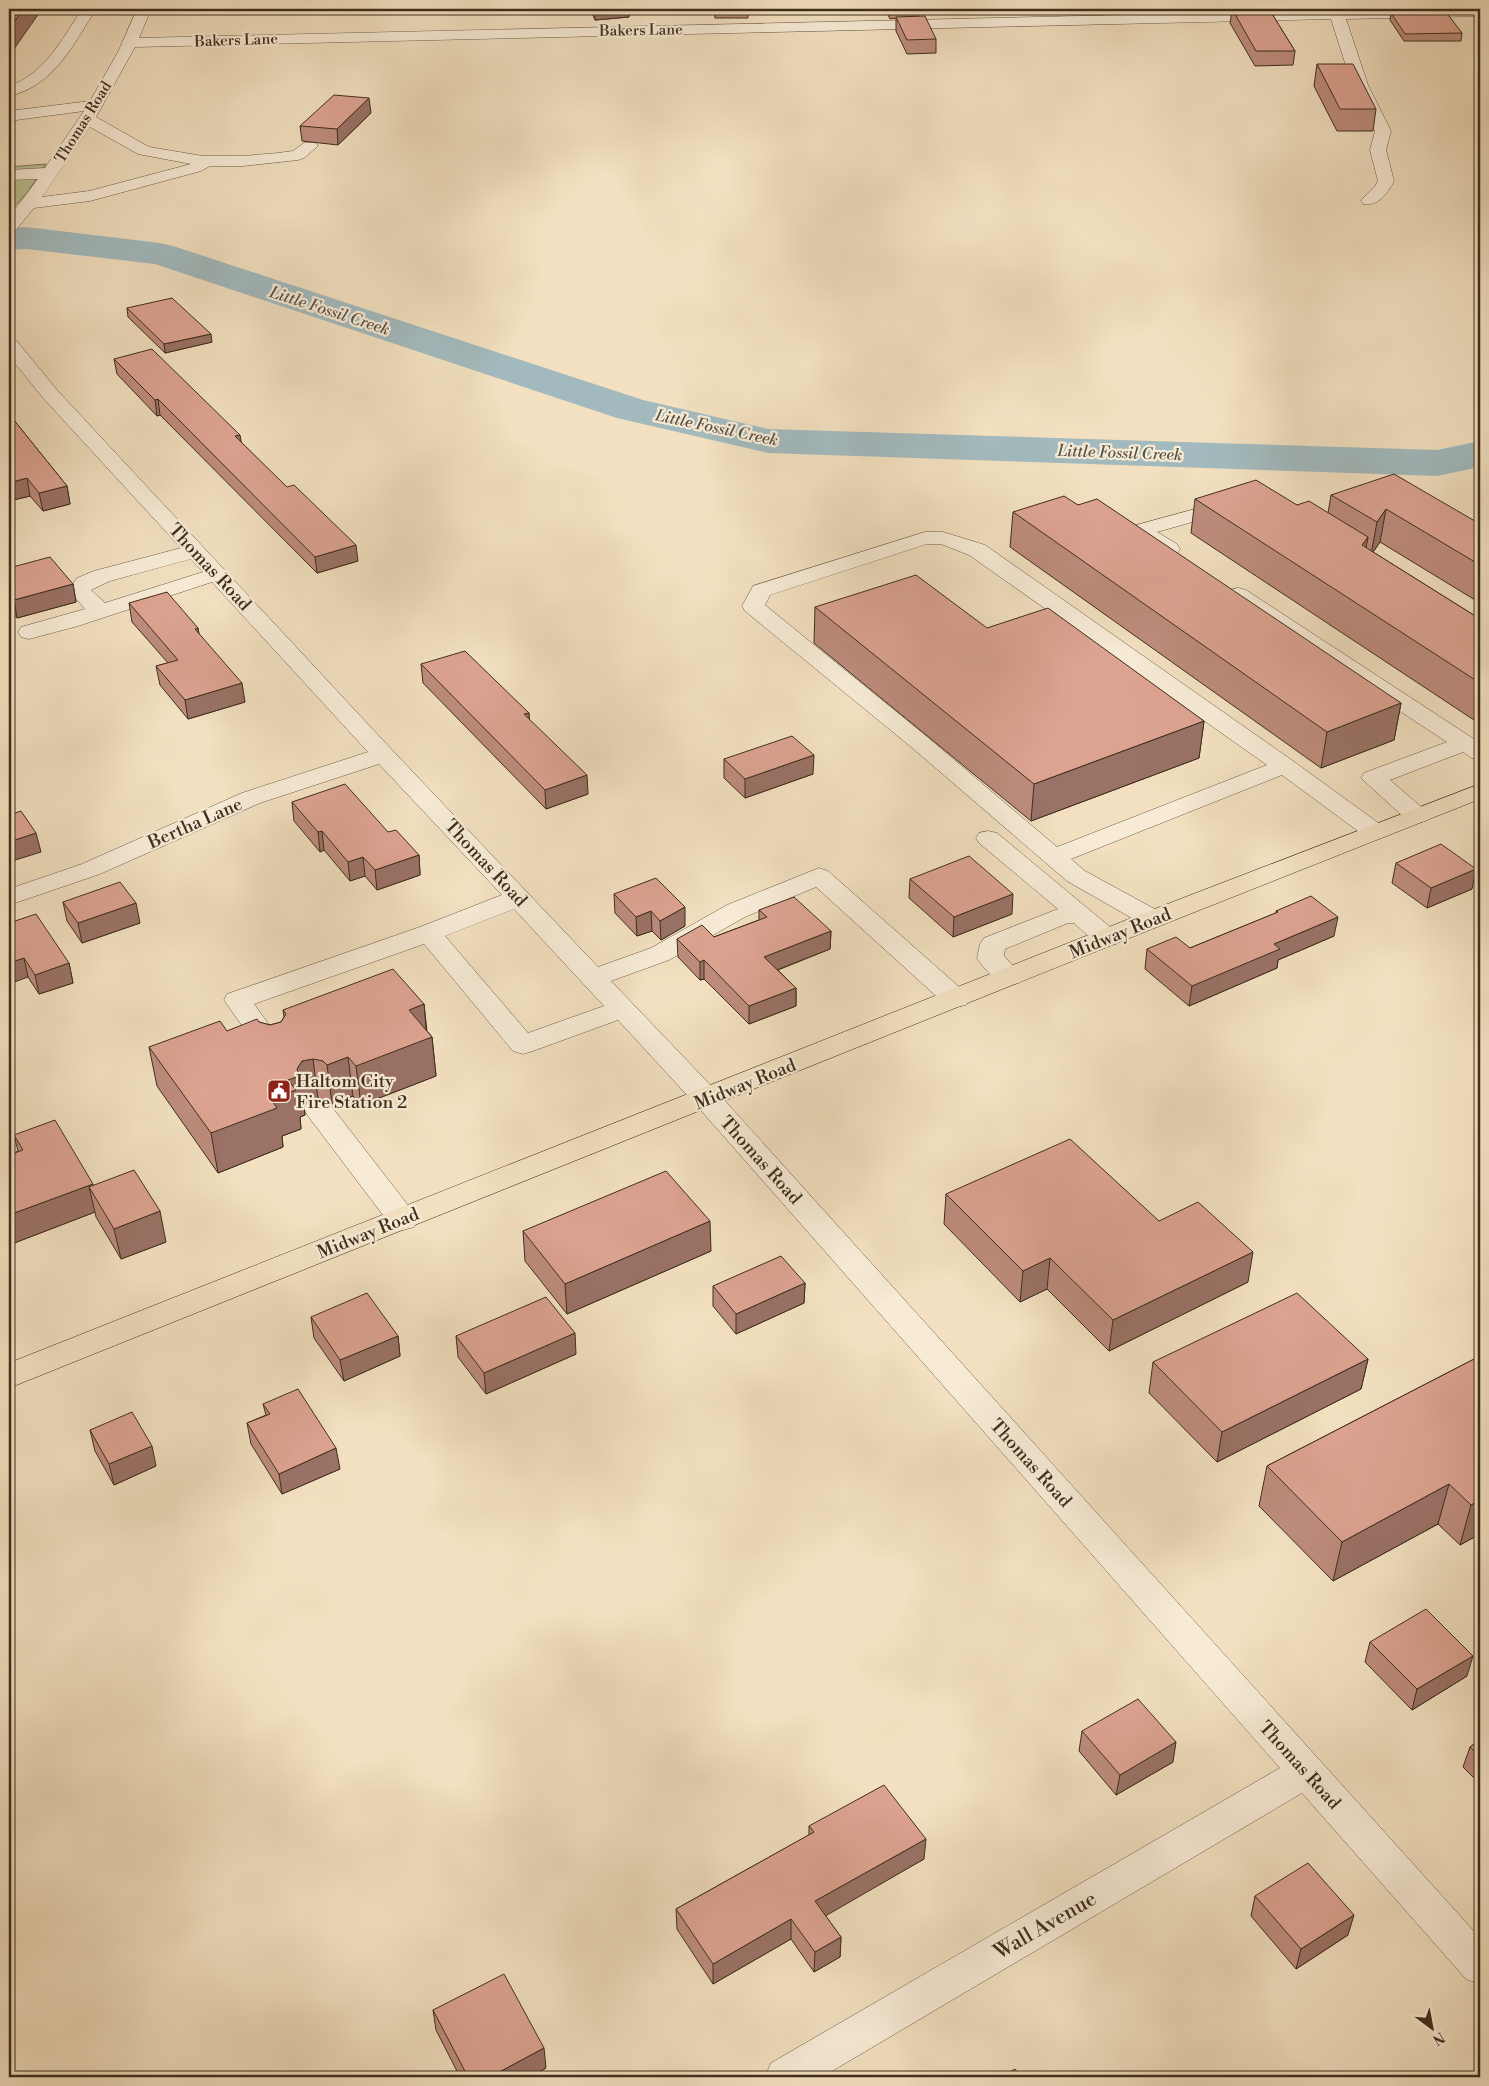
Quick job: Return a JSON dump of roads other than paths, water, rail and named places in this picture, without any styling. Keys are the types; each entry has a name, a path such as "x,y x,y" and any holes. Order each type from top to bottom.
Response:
{"main road":[{"name":"Midway Road","path":"9,1376 1010,978 1153,919 1480,791"}],"street":[{"path":"9,91 35,81 50,66 89,9"},
{"name":"Thomas Road","path":"11,225 29,204 90,111 131,43 144,9"},
{"path":"945,9 950,24"},
{"path":"671,29 672,10"},
{"name":"Bakers Lane","path":"131,43 950,24 1221,13 1295,15 1338,19 1480,12"},
{"path":"1221,13 1239,26 1254,32"},
{"path":"1295,15 1311,28 1338,19 1360,86 1383,131 1384,137 1378,145 1386,181 1382,189 1369,200"},
{"path":"9,116 90,111 144,151 208,161 278,158 298,155 310,146"},
{"path":"29,204 90,196 195,168 208,161"},
{"path":"9,175 50,173"},
{"name":"Thomas Road","path":"9,344 50,394 195,551 707,1099 1305,1772 1480,1966"},
{"path":"1190,563 1140,530 1251,500"},
{"path":"1153,919 1076,876 918,741 752,606 761,591 925,538 944,538 977,550 1285,766 1375,832"},
{"path":"102,611 88,601 80,590 85,583 102,576 195,551"},
{"path":"29,632 217,574"},
{"path":"1223,585 1473,748"},
{"path":"1417,816 1373,778 1473,748"},
{"name":"Bertha Lane","path":"9,897 91,868 251,798 384,755"},
{"path":"1054,857 1285,766"},
{"path":"988,838 1107,938"},
{"path":"594,978 660,954 736,910 819,876 956,999"},
{"path":"276,1053 237,1000 429,933 518,898"},
{"path":"1010,978 990,958 993,944 1065,915 1081,915"},
{"path":"429,933 523,1045 622,1009"},
{"path":"318,1109 403,1220"},
{"name":"Wall Avenue","path":"785,2077 1305,1772"}],"waterway":[{"name":"Little Fossil Creek","path":"9,239 26,238 160,254 631,409 768,441 1437,463 1480,454"}],"place":[{"name":"Haltom City Fire Station 2","path":"279,1091"}]}
